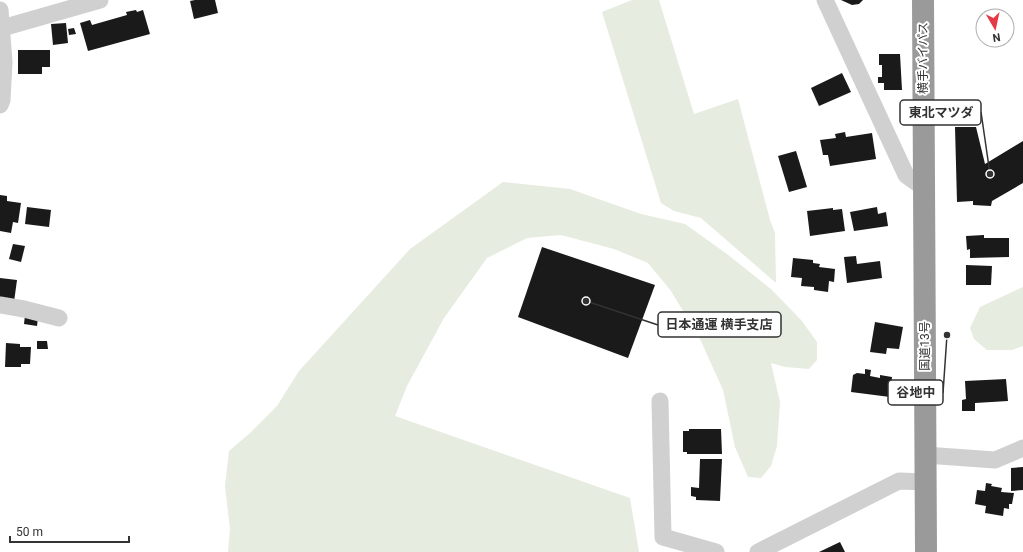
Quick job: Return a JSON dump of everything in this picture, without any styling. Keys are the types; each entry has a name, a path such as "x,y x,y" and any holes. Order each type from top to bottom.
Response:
{"highway":[{"name":"横手バイパス","path":"923,0 924,188"},
{"name":"国道13号","path":"924,188 926,552"}],"street":[{"path":"2,28 100,0"},
{"path":"825,0 906,175 924,188"},
{"path":"0,10 4,62 2,100 0,105"},
{"path":"0,305 24,309 59,318"},
{"path":"660,401 663,536 716,552"},
{"path":"925,455 994,460 1023,448"},
{"path":"758,552 898,481 925,482"}],"shaded area":[{"path":"632,0 659,0 694,114 738,99 770,220 775,233 776,283 701,218 674,211 661,203 602,12"},
{"path":"503,182 570,189 641,214 685,224 727,254 772,290 802,321 817,342 817,360 809,369 785,367 771,363 780,402 777,446 771,466 761,478 748,477 735,447 723,390 700,339 671,291 648,263 614,249 561,235 527,238 487,258 444,318 407,386 395,416 630,498 639,552 228,552 230,529 225,486 229,451 250,433 277,406 299,371 410,249"},
{"path":"1023,287 1023,346 1012,350 987,350 974,339 970,328 980,307"}],"building":[{"path":"215,0 218,13 194,19 190,1"},
{"path":"841,0 863,0 859,4 852,5"},
{"path":"136,10 137,12 143,10 150,34 88,51 80,23 90,20 92,25 127,15 126,12"},
{"path":"66,23 68,43 53,45 51,24"},
{"path":"74,28 76,34 69,35 68,29"},
{"path":"18,50 50,50 50,67 42,67 42,74 18,74"},
{"path":"879,54 900,54 902,90 884,90 884,83 878,83 878,77 882,77 882,65 879,65"},
{"path":"842,73 851,92 819,106 811,88"},
{"path":"955,127 976,127 985,164 1023,141 1023,183 992,201 991,206 973,205 973,201 957,202"},
{"path":"845,132 846,137 872,133 876,159 830,166 828,155 823,155 820,140 836,138 835,134"},
{"path":"796,151 807,187 789,192 778,156"},
{"path":"0,195 7,196 7,201 21,203 18,223 13,222 11,233 0,231"},
{"path":"27,207 51,210 49,227 25,224"},
{"path":"877,207 878,214 886,212 888,226 854,231 850,212"},
{"path":"833,208 833,210 842,209 845,231 810,236 807,211"},
{"path":"984,235 984,238 1009,238 1009,257 970,258 970,249 967,250 966,236"},
{"path":"13,244 25,246 21,262 9,259"},
{"path":"542,247 655,285 628,358 518,317"},
{"path":"856,256 857,264 880,261 882,278 847,283 844,257"},
{"path":"793,258 813,260 813,263 820,264 819,267 835,269 834,282 829,281 828,292 814,290 814,287 801,286 802,278 791,277"},
{"path":"966,265 992,266 991,285 966,285"},
{"path":"0,278 17,280 14,302 0,297"},
{"path":"25,315 38,317 37,326 24,324"},
{"path":"875,322 903,327 899,349 887,348 886,354 870,352"},
{"path":"37,341 47,341 48,349 37,349"},
{"path":"6,343 20,344 20,347 31,347 30,364 21,364 21,367 5,367"},
{"path":"865,369 871,370 870,376 880,378 880,375 892,377 890,397 851,392 853,375 857,373 865,374"},
{"path":"1006,379 1008,401 975,403 975,411 962,411 962,400 966,399 965,381"},
{"path":"689,429 721,429 722,454 687,454 687,452 683,452 683,431 689,431"},
{"path":"700,459 722,459 720,501 696,500 696,497 691,496 691,487 699,488"},
{"path":"1023,467 1023,490 1011,491 1011,468"},
{"path":"986,483 992,484 991,486 1002,488 1001,492 1014,493 1012,504 1009,504 1009,509 1004,508 1003,516 985,513 986,506 975,504 977,490 985,491"},
{"path":"840,542 845,552 819,552"}],"place":[{"name":"東北マツダ","path":"990,174"},
{"name":"日本通運 横手支店","path":"586,301"},
{"name":"谷地中","path":"947,335"}]}
